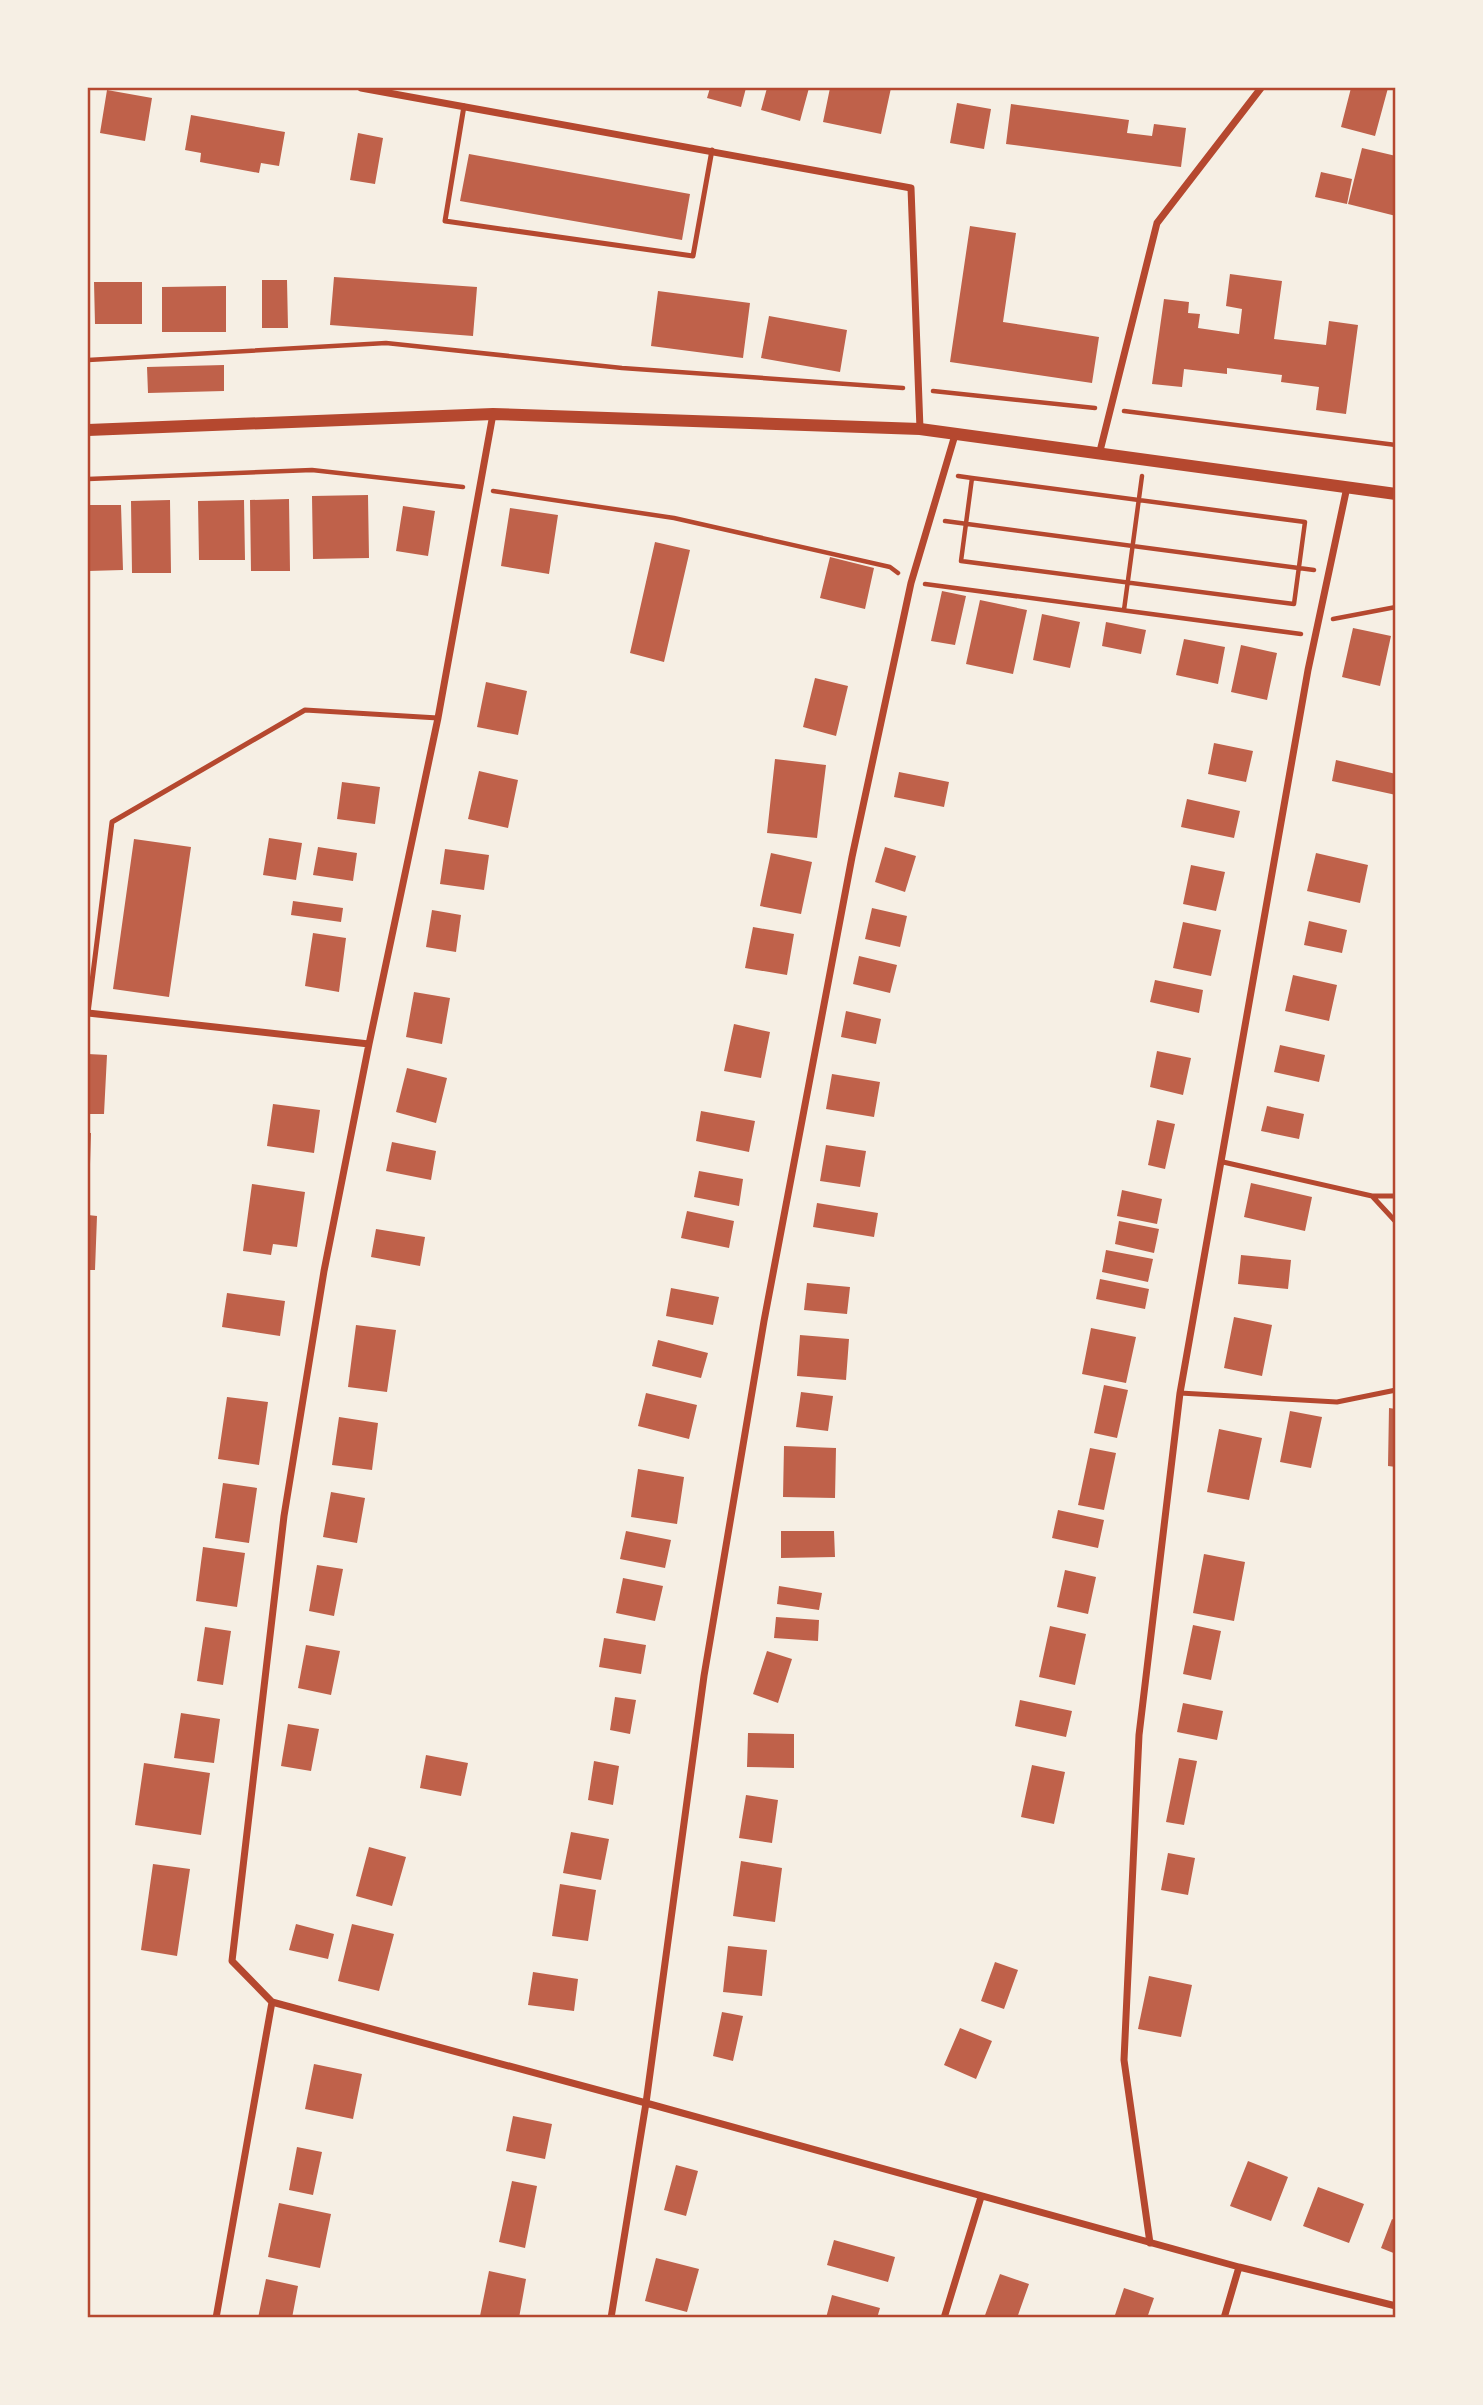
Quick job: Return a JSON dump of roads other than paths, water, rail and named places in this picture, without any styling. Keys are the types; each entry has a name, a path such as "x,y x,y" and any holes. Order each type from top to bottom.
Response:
{"street":[{"path":"360,88 911,188 920,429"},
{"path":"1099,455 1157,223 1261,88"},
{"path":"493,414 438,718 324,1271 284,1516 232,1961 272,2003 646,2103 1150,2243 1395,2306"},
{"path":"88,430 493,414 920,429 1395,494"},
{"path":"611,2318 646,2103 704,1676 764,1321 852,857 911,583 955,435"},
{"path":"1150,2243 1124,2060 1139,1734 1180,1393 1308,670 1346,487"},
{"path":"88,1013 369,1044"},
{"path":"216,2318 272,2003"},
{"path":"944,2318 981,2197"},
{"path":"1224,2318 1239,2267"}],"lane":[{"path":"464,106 445,221 693,256 712,150"},
{"path":"88,1013 112,822 305,710 438,718"},
{"path":"1223,1162 1372,1196 1395,1196"},
{"path":"1372,1196 1395,1222"},
{"path":"1180,1393 1337,1402 1395,1390"}]}
